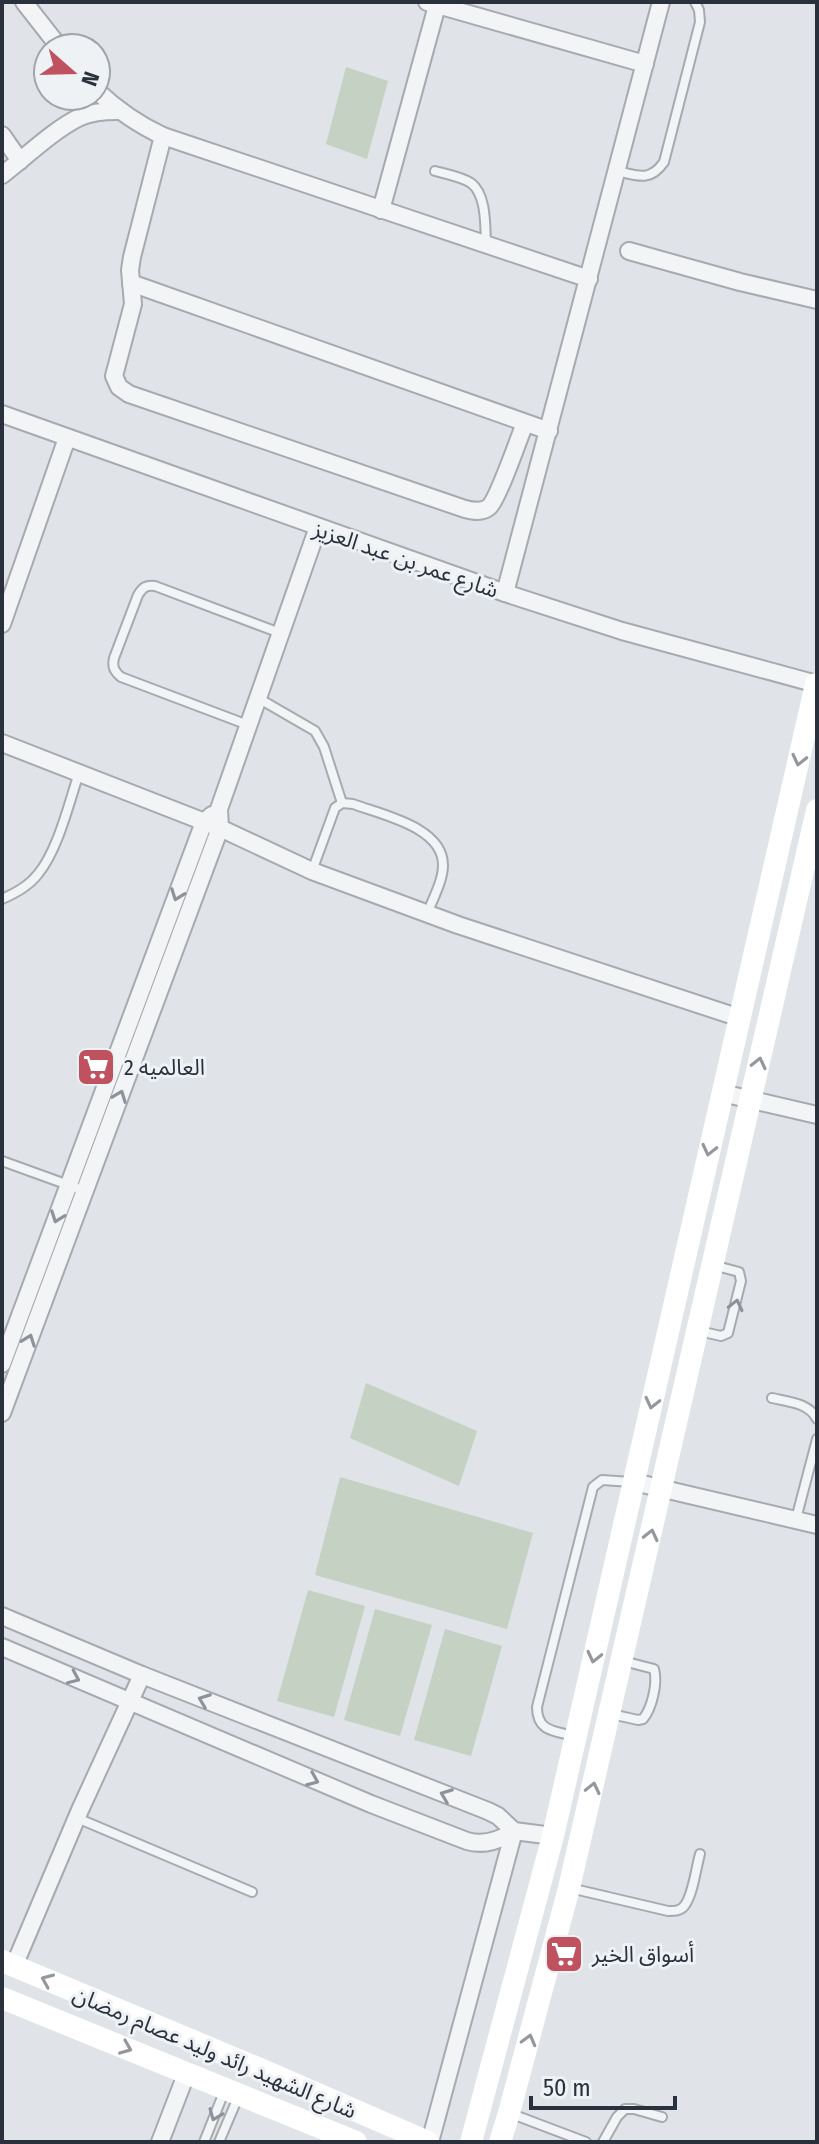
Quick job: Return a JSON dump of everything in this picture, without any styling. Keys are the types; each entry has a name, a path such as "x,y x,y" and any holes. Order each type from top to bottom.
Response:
{"street":[{"path":"24,2 47,32"},
{"path":"505,593 661,2"},
{"path":"381,210 434,3 645,64"},
{"path":"112,106 163,136 589,279"},
{"path":"2,175 80,117 98,111 117,111"},
{"path":"2,135 20,161"},
{"path":"163,136 132,257 133,304 114,376 119,387 129,394 477,512 489,507 496,495 525,423"},
{"path":"629,251 817,300"},
{"path":"131,283 549,431"},
{"name":"شارع عمر بن عبد العزيز","path":"2,414 505,593 622,631 817,684"},
{"path":"2,624 67,438"},
{"path":"2,1413 77,1188 219,809 318,527"},
{"path":"471,2142 553,1836 817,684"},
{"path":"2,743 212,825 312,871 427,914 740,1018"},
{"path":"500,2142 569,1888 817,810"},
{"path":"722,1093 817,1115"},
{"path":"2,1364 77,1188"},
{"path":"634,1482 817,1525"},
{"path":"2,1616 142,1675 488,1811 514,1831"},
{"path":"2,1647 371,1804 467,1841 476,1844 492,1842 514,1831 553,1836"},
{"path":"8,1964 142,1675"},
{"path":"429,2142 514,1831"},
{"path":"541,1881 569,1888"},
{"name":"شارع الشهيد رائد وليد عصام رمضان","path":"8,1964 429,2142"},
{"name":"شارع الشهيد رائد وليد عصام رمضان","path":"2,1998 356,2142"},
{"path":"160,2142 187,2072"}],"lane":[{"path":"617,171 647,177 664,162 700,22 695,2"},
{"path":"435,171 471,183 478,191 482,200 487,245"},
{"path":"248,725 121,677 115,672 114,658 138,595 148,585 280,633"},
{"path":"257,698 315,731 324,747 342,803"},
{"path":"2,899 20,891 37,875 50,856 79,773"},
{"path":"312,871 335,808 342,803 353,804 417,828 439,847 443,867 427,914"},
{"path":"2,1161 77,1188"},
{"path":"698,1331 721,1336 728,1333 740,1288 739,1272 713,1265"},
{"path":"772,1398 807,1407 817,1419"},
{"path":"796,1520 817,1439"},
{"path":"575,1736 544,1728 537,1718 537,1707 593,1487 602,1480 634,1482"},
{"path":"610,1714 643,1719 656,1678 654,1669 622,1661"},
{"path":"76,1818 252,1892"},
{"path":"569,1888 677,1911 685,1907 700,1854"},
{"path":"204,2142 233,2091"},
{"path":"219,2142 233,2091"},
{"path":"603,2142 625,2109 662,2117"},
{"path":"509,2113 586,2142"}],"green space":[{"path":"346,67 388,81 367,159 326,144"},
{"path":"366,1383 477,1431 459,1486 350,1438"},
{"path":"340,1477 533,1533 507,1629 315,1575"},
{"path":"308,1590 365,1606 334,1717 277,1701"},
{"path":"375,1609 432,1625 400,1736 344,1720"},
{"path":"445,1629 502,1646 471,1756 414,1740"}],"place":[{"name":"العالميه 2","path":"96,1067"},
{"name":"أسواق الخير","path":"564,1954"}]}
